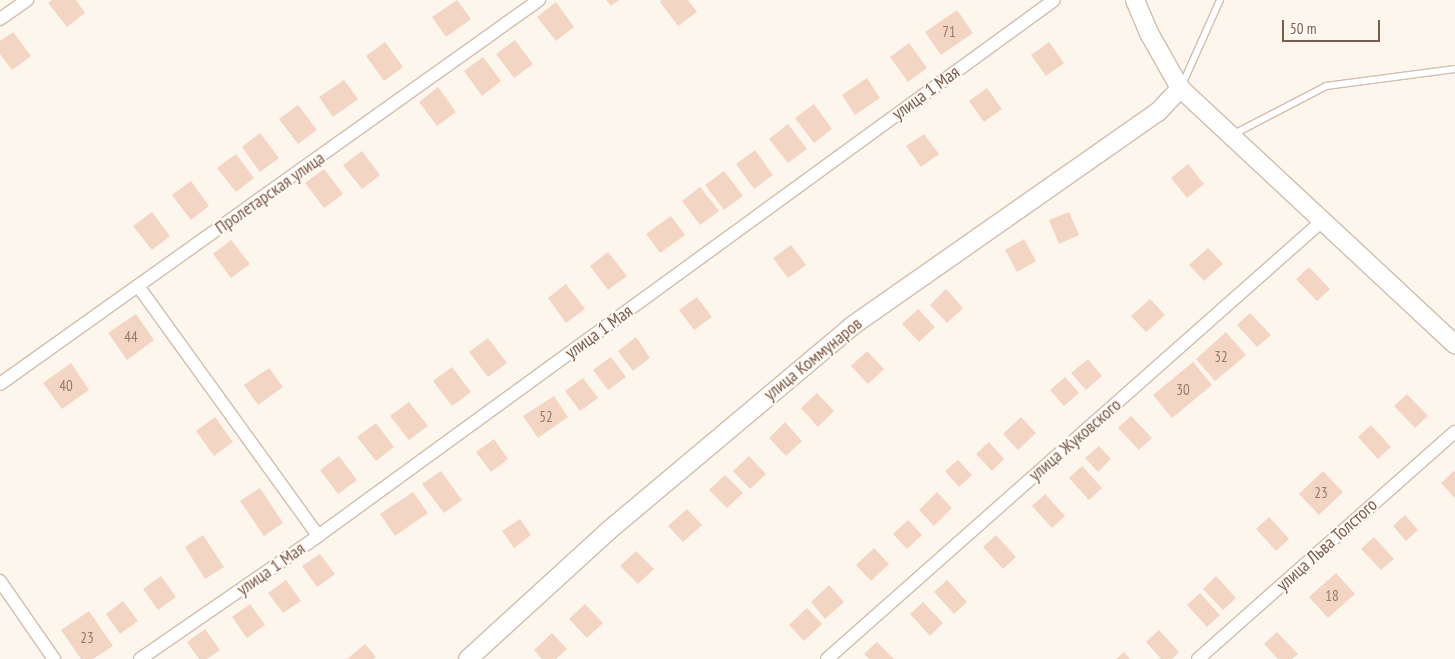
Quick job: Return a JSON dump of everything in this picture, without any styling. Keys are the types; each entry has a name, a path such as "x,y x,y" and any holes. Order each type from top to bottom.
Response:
{"main road":[{"path":"1135,0 1149,34 1180,88 1455,344"},
{"name":"улица Коммунаров","path":"468,659 608,531 852,326 1158,112 1180,88"}],"street":[{"path":"0,19 27,0"},
{"name":"Пролетарская улица","path":"0,384 539,0"},
{"name":"улица 1 Мая","path":"140,659 318,536 1054,0"},
{"name":"улица Жуковского","path":"827,659 1322,221"},
{"path":"138,286 318,536"},
{"name":"улица Льва Толстого","path":"1198,659 1455,432"},
{"path":"0,581 54,659"}],"lane":[{"path":"1180,88 1220,0"},
{"path":"1231,136 1326,86 1455,69"}],"building":[{"path":"52,0 76,0 85,13 67,27 48,3"},
{"path":"457,0 471,19 446,37 432,17"},
{"path":"606,0 619,0 611,6"},
{"path":"662,0 688,0 697,12 678,26 660,2"},
{"path":"556,2 574,27 556,41 537,17"},
{"path":"957,10 973,33 941,55 925,32"},
{"path":"13,32 31,56 12,70 0,54 0,41"},
{"path":"515,40 533,64 514,78 496,54"},
{"path":"385,42 403,67 384,81 366,56"},
{"path":"1049,42 1064,63 1046,76 1031,55"},
{"path":"909,43 927,68 908,82 890,57"},
{"path":"483,57 501,81 482,96 464,71"},
{"path":"867,78 880,98 855,115 842,95"},
{"path":"344,80 358,99 333,117 319,97"},
{"path":"438,87 456,112 437,126 419,102"},
{"path":"987,88 1002,109 984,122 969,101"},
{"path":"814,104 832,129 814,143 795,118"},
{"path":"298,105 317,130 298,144 279,119"},
{"path":"788,124 807,149 788,163 769,139"},
{"path":"260,133 279,158 260,172 242,147"},
{"path":"924,134 939,154 921,167 906,146"},
{"path":"755,150 773,175 754,189 736,164"},
{"path":"362,151 380,175 362,189 343,165"},
{"path":"236,154 254,178 236,192 217,168"},
{"path":"1188,164 1204,184 1187,198 1171,178"},
{"path":"324,169 343,194 324,208 305,183"},
{"path":"724,171 743,196 724,210 705,185"},
{"path":"191,181 209,206 191,220 172,195"},
{"path":"700,187 719,211 700,225 682,201"},
{"path":"152,212 170,236 152,250 133,226"},
{"path":"1069,212 1079,235 1059,244 1049,220"},
{"path":"671,216 685,235 660,253 646,234"},
{"path":"1024,239 1036,261 1017,272 1005,250"},
{"path":"231,240 250,264 231,278 213,254"},
{"path":"791,245 806,265 788,278 773,258"},
{"path":"1208,248 1223,264 1204,281 1189,265"},
{"path":"608,252 627,276 608,290 590,266"},
{"path":"1309,267 1330,289 1317,301 1296,279"},
{"path":"566,284 585,309 566,323 548,298"},
{"path":"946,289 963,308 947,323 930,305"},
{"path":"697,297 712,317 694,330 679,310"},
{"path":"1150,299 1165,315 1146,332 1131,316"},
{"path":"918,309 935,327 919,342 902,324"},
{"path":"1250,313 1271,335 1257,347 1237,325"},
{"path":"136,314 154,340 127,360 108,333"},
{"path":"1226,332 1246,355 1215,381 1196,359"},
{"path":"636,337 650,358 633,371 618,351"},
{"path":"488,338 507,363 488,377 469,352"},
{"path":"867,351 884,369 868,384 851,366"},
{"path":"611,357 626,377 608,390 593,370"},
{"path":"1088,359 1102,376 1086,390 1071,373"},
{"path":"1193,362 1212,385 1172,418 1153,395"},
{"path":"71,363 89,390 62,409 43,383"},
{"path":"452,367 471,392 452,406 433,381"},
{"path":"269,368 283,387 258,405 244,385"},
{"path":"1065,377 1079,393 1064,406 1050,390"},
{"path":"583,378 598,398 580,411 565,391"},
{"path":"817,393 834,411 818,427 801,408"},
{"path":"1407,394 1428,416 1415,428 1394,406"},
{"path":"554,396 568,417 538,438 523,416"},
{"path":"409,402 428,426 409,440 390,416"},
{"path":"1131,416 1152,438 1139,450 1118,428"},
{"path":"215,417 233,442 214,456 196,431"},
{"path":"1021,417 1036,433 1018,450 1003,434"},
{"path":"785,422 802,441 786,456 769,438"},
{"path":"376,423 394,447 376,461 357,437"},
{"path":"1371,425 1391,447 1378,459 1358,437"},
{"path":"494,439 508,459 491,472 476,452"},
{"path":"989,442 1004,459 992,471 976,454"},
{"path":"1099,446 1111,459 1098,472 1085,458"},
{"path":"339,456 357,480 338,494 320,470"},
{"path":"749,456 766,474 750,489 733,471"},
{"path":"958,460 972,475 959,487 945,471"},
{"path":"1082,466 1102,488 1089,500 1069,478"},
{"path":"441,471 462,500 444,513 422,484"},
{"path":"1323,471 1343,492 1319,515 1299,494"},
{"path":"1455,472 1455,498 1441,483"},
{"path":"725,475 743,493 727,508 709,490"},
{"path":"260,488 283,523 264,536 240,501"},
{"path":"413,492 428,513 395,536 380,514"},
{"path":"937,492 952,508 934,526 919,510"},
{"path":"1045,494 1065,516 1052,528 1032,506"},
{"path":"687,509 702,525 683,542 668,526"},
{"path":"1405,515 1418,530 1406,541 1393,526"},
{"path":"1269,517 1289,539 1276,551 1256,529"},
{"path":"520,519 531,535 514,548 502,531"},
{"path":"908,520 922,535 907,549 893,534"},
{"path":"203,535 224,567 205,579 185,547"},
{"path":"996,535 1016,557 1003,569 983,547"},
{"path":"1374,537 1394,559 1381,570 1361,549"},
{"path":"874,548 889,564 871,581 856,565"},
{"path":"636,551 654,569 638,584 620,566"},
{"path":"320,554 335,574 317,587 302,566"},
{"path":"1336,573 1355,594 1328,618 1309,597"},
{"path":"161,576 176,597 158,610 143,589"},
{"path":"1216,576 1236,598 1223,610 1203,589"},
{"path":"286,580 301,601 283,613 268,593"},
{"path":"947,580 967,602 954,614 934,592"},
{"path":"829,585 844,602 825,619 811,602"},
{"path":"1200,593 1220,615 1207,627 1187,605"},
{"path":"123,601 138,621 120,634 106,614"},
{"path":"923,602 943,623 930,636 910,614"},
{"path":"250,604 265,625 247,638 232,617"},
{"path":"585,604 603,623 587,638 569,619"},
{"path":"807,608 822,624 804,641 789,625"},
{"path":"89,611 113,646 93,659 81,659 61,630"},
{"path":"205,629 220,650 207,659 199,659 187,642"},
{"path":"1159,630 1179,652 1172,659 1161,659 1146,642"},
{"path":"1277,632 1298,654 1292,659 1278,659 1264,644"},
{"path":"552,633 567,649 556,659 542,659 534,650"},
{"path":"877,642 894,659 869,659 864,654"},
{"path":"365,644 376,657 373,659 347,659"},
{"path":"1124,652 1130,659 1116,659"}]}
